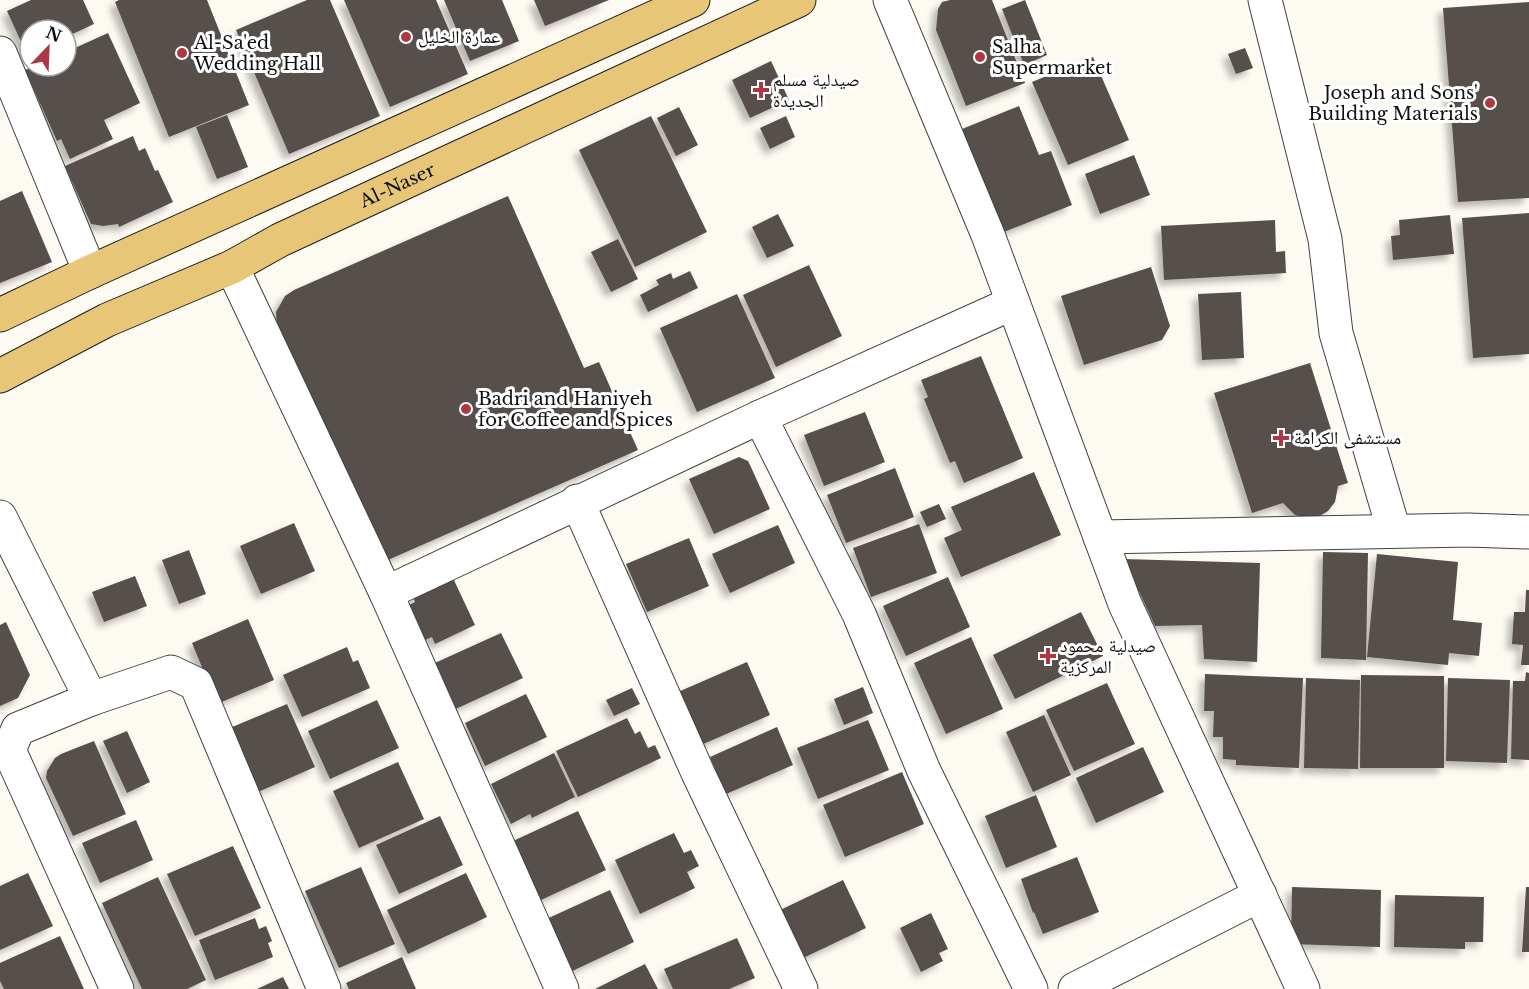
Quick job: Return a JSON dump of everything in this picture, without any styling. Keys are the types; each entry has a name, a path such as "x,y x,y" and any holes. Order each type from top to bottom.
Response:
{"main road":[{"path":"0,315 90,272 693,0"},
{"name":"Al-Naser","path":"0,376 107,320 232,267 280,240 799,0"}],"street":[{"path":"890,0 988,235 1125,604 1303,989"},
{"path":"1265,0 1325,239 1336,333 1394,531"},
{"path":"0,53 90,272"},
{"path":"232,267 386,593 562,989"},
{"path":"386,593 577,501 1013,303"},
{"path":"760,417 859,614 924,771 1031,989"},
{"path":"577,501 698,773 801,989"},
{"path":"0,517 92,699"},
{"path":"1100,537 1468,530 1529,532"},
{"path":"117,989 9,750 18,729 92,699 171,672 196,684 324,989"},
{"path":"1075,989 1260,895"}],"building":[{"path":"31,0 83,0 94,24 78,31 78,18 18,18 18,35 7,11"},
{"name":"Al-Sa'ed Wedding Hall","path":"119,0 207,0 249,105 169,137 115,2"},
{"path":"307,0 330,0 380,116 289,154 236,30"},
{"name":"عمارة الخليل","path":"344,0 436,0 468,74 390,107"},
{"path":"444,0 502,0 519,41 470,61"},
{"path":"534,0 609,0 545,26"},
{"name":"Salha Supermarket","path":"992,0 1025,83 966,106 936,30 938,9 942,2"},
{"path":"1025,0 1047,55 1024,65 1002,9"},
{"name":"Joseph and Sons' Building Materials","path":"1529,2 1529,198 1458,202 1443,8"},
{"path":"108,33 140,103 104,120 113,139 70,159 61,139 57,141 29,78 78,78 78,47"},
{"path":"1245,48 1253,68 1236,74 1228,54"},
{"path":"1093,57 1129,140 1068,165 1032,82"},
{"name":"صيدلية مسلم الجديدة","path":"771,61 789,100 750,118 732,80"},
{"path":"1019,106 1039,155 1051,151 1072,205 1004,232 962,129"},
{"path":"679,107 698,145 676,156 657,118"},
{"path":"227,115 248,167 217,179 196,127"},
{"path":"651,116 707,232 635,267 579,150"},
{"path":"786,116 795,137 770,149 760,128"},
{"path":"133,136 139,151 145,148 173,202 119,227 118,224 103,226 91,224 65,166"},
{"path":"1134,155 1150,195 1100,214 1085,174"},
{"path":"22,191 52,262 0,283 0,201"},
{"name":"Badri and Haniyeh for Coffee and Spices","path":"508,196 584,368 599,362 638,450 381,563 277,328 276,312 285,296 294,290"},
{"path":"1529,213 1529,354 1473,358 1462,218"},
{"path":"778,214 794,246 767,258 752,227"},
{"path":"1450,215 1454,254 1393,260 1391,236 1400,235 1399,220"},
{"path":"1275,220 1276,252 1285,251 1286,273 1164,280 1161,226"},
{"path":"618,239 638,279 611,292 591,252"},
{"path":"809,265 842,336 776,367 743,295"},
{"path":"1151,267 1170,326 1162,340 1084,365 1061,296"},
{"path":"690,271 698,288 648,312 640,295 659,285 656,280 671,273 673,279"},
{"path":"1241,292 1244,358 1202,360 1198,294"},
{"path":"737,294 775,378 697,412 660,328"},
{"path":"981,356 1023,458 964,483 955,461 950,463 924,399 928,397 921,380"},
{"name":"مستشفى الكرامة","path":"1310,363 1348,483 1338,486 1335,502 1328,511 1318,517 1306,518 1295,515 1283,503 1252,513 1214,393"},
{"path":"865,412 885,462 824,486 804,435"},
{"path":"739,457 748,461 770,509 714,534 689,479"},
{"path":"895,468 914,517 846,543 827,495"},
{"path":"1034,472 1061,535 961,577 944,538 962,530 951,507"},
{"path":"939,504 946,519 927,527 920,512"},
{"path":"294,523 315,571 261,594 240,546"},
{"path":"919,524 937,573 871,597 853,548"},
{"path":"778,525 795,563 730,593 712,554"},
{"path":"689,538 709,586 647,612 626,564"},
{"path":"189,550 206,594 179,604 162,560"},
{"path":"1323,552 1368,553 1366,660 1321,658"},
{"path":"1377,554 1458,562 1453,620 1482,623 1479,656 1449,653 1448,665 1367,657"},
{"path":"1124,559 1260,563 1257,662 1204,659 1202,625 1155,626"},
{"path":"135,576 147,606 104,622 92,592"},
{"path":"948,577 970,627 906,656 883,606"},
{"path":"453,578 475,625 435,644 432,637 423,641 407,606 415,602 413,597"},
{"path":"1526,590 1529,590 1529,665 1521,665 1523,645 1512,644 1514,612 1525,612"},
{"name":"صيدلية محمود المركزية","path":"1081,612 1103,656 1015,699 993,655"},
{"path":"248,619 274,680 217,704 192,643"},
{"path":"6,622 30,675 18,698 0,706 0,625"},
{"path":"501,633 523,678 447,713 426,667"},
{"path":"971,637 1003,709 946,734 914,663"},
{"path":"347,647 353,662 358,660 370,688 302,717 283,675"},
{"path":"747,662 770,715 701,745 678,692"},
{"path":"1526,672 1529,673 1529,760 1511,759 1513,681 1525,681"},
{"path":"1205,674 1303,678 1299,768 1236,765 1236,760 1223,759 1223,737 1213,737 1214,711 1204,711"},
{"path":"1361,675 1444,676 1444,768 1360,768"},
{"path":"1306,678 1360,680 1358,769 1304,768"},
{"path":"1448,678 1510,680 1507,763 1446,761"},
{"path":"1107,683 1135,744 1074,771 1046,710"},
{"path":"863,687 873,713 844,725 834,699"},
{"path":"632,688 640,704 614,716 606,700"},
{"path":"526,694 547,737 485,766 465,723"},
{"path":"377,700 399,748 330,779 308,731"},
{"path":"287,704 315,767 258,792 230,728"},
{"path":"1044,715 1071,775 1033,792 1006,732"},
{"path":"627,718 635,734 640,731 648,748 655,745 661,758 578,797 556,751"},
{"path":"868,720 889,770 818,799 797,748"},
{"path":"777,727 793,765 726,794 710,757"},
{"path":"127,731 150,782 127,793 103,741"},
{"path":"94,741 126,814 73,836 46,778 47,771 55,758 61,754"},
{"path":"1143,747 1164,792 1096,823 1076,778"},
{"path":"554,753 575,797 532,818 530,814 511,824 491,784"},
{"path":"398,762 424,819 359,848 333,791"},
{"path":"902,772 924,824 845,857 823,805"},
{"path":"1036,795 1057,847 1006,868 985,816"},
{"path":"578,811 606,870 541,900 513,841"},
{"path":"440,816 463,865 399,894 376,845"},
{"path":"136,820 153,860 100,883 82,843"},
{"path":"674,833 684,853 691,850 699,866 687,872 695,888 640,914 615,860"},
{"path":"233,846 261,908 195,936 167,874"},
{"path":"1077,857 1099,912 1043,934 1021,879"},
{"path":"361,867 395,944 339,968 305,891"},
{"path":"28,873 53,926 0,950 0,886"},
{"path":"466,873 487,917 408,954 387,910"},
{"path":"158,877 206,980 187,989 142,989 102,903"},
{"path":"843,880 866,928 799,960 776,912"},
{"path":"1292,887 1381,890 1380,947 1291,944"},
{"path":"1526,887 1529,887 1529,952 1522,952"},
{"path":"610,890 634,942 566,974 542,921"},
{"path":"1395,895 1484,897 1483,942 1465,942 1465,949 1394,947"},
{"path":"931,913 948,949 939,953 943,961 921,972 900,928"},
{"path":"255,918 259,929 266,926 272,941 268,943 273,957 215,980 199,940"},
{"path":"60,936 84,989 4,989 0,981 0,963"},
{"path":"737,938 755,978 729,989 673,989 664,969"},
{"path":"402,957 416,989 349,989 346,983"},
{"path":"645,964 658,989 595,989"},
{"path":"283,977 289,989 257,989"}],"place":[{"name":"عمارة الخليل","path":"406,37"},
{"name":"Al-Sa'ed Wedding Hall","path":"182,53"},
{"name":"Salha Supermarket","path":"980,57"},
{"name":"صيدلية مسلم الجديدة","path":"761,90"},
{"name":"Joseph and Sons' Building Materials","path":"1490,103"},
{"name":"Badri and Haniyeh for Coffee and Spices","path":"466,409"},
{"name":"مستشفى الكرامة","path":"1281,438"},
{"name":"صيدلية محمود المركزية","path":"1048,656"}]}
